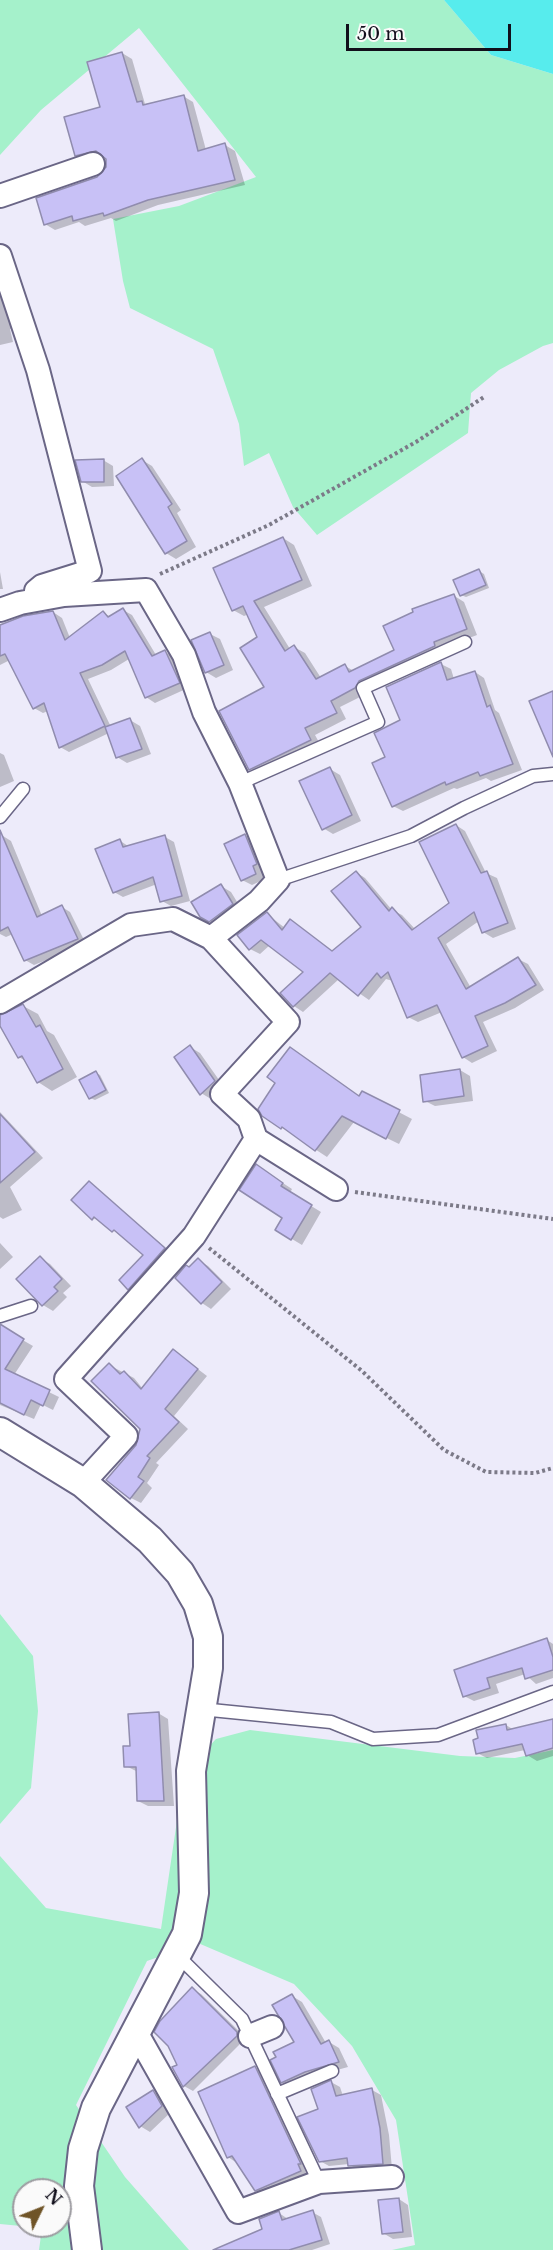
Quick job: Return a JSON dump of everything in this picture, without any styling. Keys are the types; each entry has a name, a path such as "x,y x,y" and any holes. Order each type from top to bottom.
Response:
{"street":[{"path":"0,196 93,165"},
{"path":"0,256 38,370 90,571 42,586 10,607"},
{"path":"10,607 64,596 146,590 184,656 204,712 240,783 278,880 259,901 211,938"},
{"path":"0,1002 131,925 173,919 211,938 288,1022 222,1094 249,1119 256,1139 336,1188"},
{"path":"83,1483 126,1436 66,1379 194,1236 256,1139"},
{"path":"0,1432 83,1483 150,1540 180,1573 198,1604 208,1637 208,1668 191,1772 194,1893 187,1934 96,2108 83,2150 80,2186 87,2250"},
{"path":"250,2036 272,2027"},
{"path":"136,2032 238,2212 319,2182 392,2177"}],"lane":[{"path":"240,783 378,722 363,688 465,642"},
{"path":"278,880 411,836 533,776 553,774"},
{"path":"0,817 23,789"},
{"path":"0,1316 31,1306"},
{"path":"201,1709 331,1722 373,1739 395,1738 438,1735 553,1692"},
{"path":"177,1955 242,2019 319,2182"},
{"path":"277,2094 332,2071"}],"path":[{"path":"146,590 162,573 268,525 416,442 484,397"},
{"path":"336,1188 553,1219"},
{"path":"194,1236 362,1371 444,1450 486,1472 535,1473 553,1468"}],"green space":[{"path":"0,0 444,0 491,55 553,74 553,343 499,370 471,393 468,433 317,535 293,507 269,453 244,466 239,424 213,349 130,308 123,281 113,219 179,206 256,177 139,28 41,110 0,155"},
{"path":"0,1614 33,1656 38,1711 31,1788 0,1824"},
{"path":"250,1730 460,1756 515,1758 553,1750 553,2250 392,2250 415,2245 396,2120 352,2046 294,1984 198,1943 147,1961 76,2105 125,2177 189,2250 39,2250 41,2238 72,2238 72,2178 12,2178 12,2225 0,2224 0,1856 46,1908 161,1929 184,1773 216,1739"}],"water":[{"path":"444,0 553,0 553,74 491,55"}],"building":[{"path":"122,52 137,102 142,101 143,105 184,95 198,151 225,143 235,180 148,200 104,216 103,213 73,221 72,216 44,225 36,198 97,177 106,167 106,159 96,151 75,156 64,117 100,107 87,62"},
{"path":"142,458 172,504 168,507 187,541 165,554 116,476"},
{"path":"104,459 104,482 81,482 75,460"},
{"path":"283,537 302,580 254,601 285,651 294,645 316,679 345,664 349,672 394,650 383,626 413,612 412,609 454,594 467,629 434,642 435,646 359,681 355,688 331,701 337,713 305,728 311,740 249,770 219,711 264,687 240,648 257,637 243,606 232,611 213,568"},
{"path":"479,569 486,585 460,596 453,580"},
{"path":"123,608 152,656 165,650 180,683 145,698 125,651 102,665 80,673 105,726 59,748 44,703 33,709 5,654 0,656 0,625 23,616 53,611 65,640 103,611 108,617"},
{"path":"210,632 224,665 205,673 191,640"},
{"path":"441,662 447,680 475,671 487,707 490,705 513,764 480,776 478,772 446,785 445,782 392,807 372,763 385,757 374,733 400,720 386,687"},
{"path":"553,691 553,757 529,701"},
{"path":"130,718 142,749 116,758 105,727"},
{"path":"330,767 352,815 322,830 299,781"},
{"path":"456,824 481,873 487,871 508,923 482,933 474,912 438,938 466,989 518,957 536,985 505,1003 475,1016 488,1046 462,1058 437,1005 407,1018 388,972 381,978 377,973 358,996 330,973 293,1007 280,993 303,972 261,940 249,950 237,935 267,912 282,930 290,919 332,951 361,927 331,891 356,871 389,911 392,907 412,930 449,903 419,842"},
{"path":"0,830 37,917 62,905 78,939 24,961 8,927 0,931"},
{"path":"245,834 257,864 253,866 256,874 241,881 224,844"},
{"path":"165,835 182,896 160,902 153,877 113,893 95,849 120,839 123,847"},
{"path":"221,884 233,904 209,922 200,917 191,902"},
{"path":"23,1004 36,1027 40,1025 63,1069 37,1083 22,1056 18,1058 0,1026 0,1015"},
{"path":"190,1045 215,1081 200,1095 174,1057"},
{"path":"290,1047 359,1096 362,1091 400,1110 386,1139 342,1116 315,1151 282,1127 281,1129 262,1116 258,1109 275,1083 267,1077"},
{"path":"460,1069 464,1096 423,1102 420,1075"},
{"path":"96,1071 106,1090 89,1099 79,1080"},
{"path":"0,1114 35,1152 0,1183"},
{"path":"256,1164 283,1183 281,1186 312,1205 291,1240 275,1230 282,1218 239,1190"},
{"path":"89,1181 165,1248 128,1290 119,1280 143,1255 114,1230 112,1232 94,1217 92,1220 71,1200"},
{"path":"40,1256 62,1279 54,1287 58,1291 42,1306 16,1279"},
{"path":"198,1258 222,1282 201,1304 175,1278 186,1265 189,1267"},
{"path":"0,1324 24,1339 5,1369 50,1390 43,1406 31,1400 24,1415 0,1403"},
{"path":"173,1349 198,1369 165,1409 179,1422 147,1456 150,1458 138,1477 144,1481 130,1499 106,1480 136,1445 140,1429 91,1381 109,1363 120,1374 124,1371 141,1389"},
{"path":"547,1638 553,1657 553,1670 525,1679 522,1668 487,1678 490,1688 463,1697 454,1670"},
{"path":"159,1712 164,1801 137,1801 136,1767 124,1767 123,1746 130,1746 128,1714"},
{"path":"553,1719 553,1748 526,1756 522,1744 476,1754 473,1740 478,1738 476,1730 506,1724 507,1730"},
{"path":"192,1987 237,2032 237,2036 183,2087 172,2067 177,2065 168,2046 154,2032 160,2021"},
{"path":"292,1994 321,2044 329,2040 339,2062 305,2072 281,2083 270,2060 276,2057 273,2052 294,2042 272,2005"},
{"path":"255,2066 301,2164 298,2164 301,2171 255,2191 232,2156 227,2158 198,2092"},
{"path":"331,2080 336,2096 372,2088 380,2128 383,2164 348,2166 347,2158 319,2162 297,2117 318,2109 311,2089"},
{"path":"153,2090 162,2106 139,2128 126,2107"},
{"path":"399,2198 403,2232 382,2234 378,2200"},
{"path":"313,2210 322,2240 289,2250 213,2250 262,2229 259,2219 279,2211 282,2220"}]}
